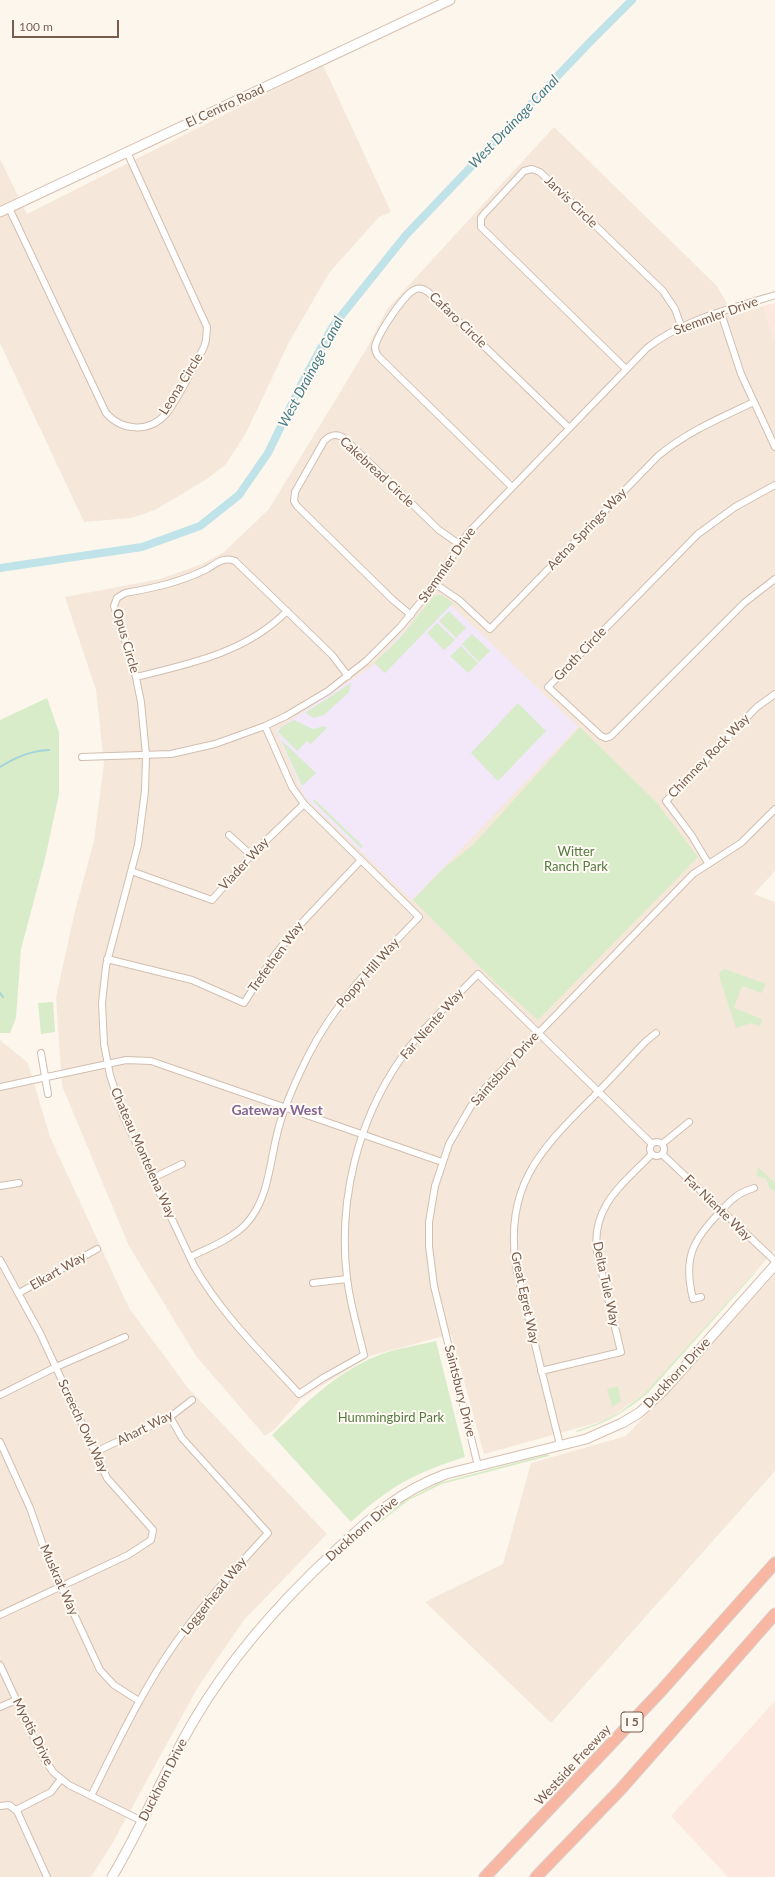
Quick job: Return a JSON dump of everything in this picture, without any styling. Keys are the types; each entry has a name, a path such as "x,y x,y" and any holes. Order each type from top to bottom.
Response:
{"highway":[{"name":"Westside Freeway","path":"485,1877 661,1691 775,1563"},
{"path":"536,1877 621,1789 775,1614"}],"street":[{"name":"El Centro Road","path":"0,212 450,0"},
{"name":"Leona Circle","path":"9,208 106,413 116,422 131,427 146,426 155,423 162,418 170,408 204,347 207,327 127,152"},
{"name":"Jarvis Circle","path":"626,369 481,227 481,218 484,214 524,171 532,169 540,172 657,286 669,299 682,326"},
{"name":"Cafaro Circle","path":"512,487 378,356 375,349 377,342 390,317 413,291 422,289 428,292 569,428"},
{"name":"Stemmler Drive","path":"82,757 171,754 186,752 215,744 265,726 310,702 348,676 382,647 411,615 459,544 469,532 626,369 658,340 682,326 775,295"},
{"path":"721,313 741,374 775,447"},
{"name":"Aetna Springs Way","path":"434,583 459,600 490,629 658,456 681,438 754,402"},
{"name":"Cakebread Circle","path":"411,615 393,600 296,506 294,501 295,492 324,441 330,436 336,435 345,439 439,530 459,544"},
{"name":"Groth Circle","path":"775,485 735,507 698,534 548,686 601,736 606,738 611,736 744,603 775,579"},
{"name":"Opus Circle","path":"146,755 144,729 136,677 127,642 115,611 115,602 120,595 174,582 228,559 235,561 332,655 348,676"},
{"path":"136,677 184,666 230,649 269,628 287,611"},
{"name":"Chimney Rock Way","path":"708,863 692,836 666,801 757,707 775,694"},
{"name":"Poppy Hill Way","path":"190,1257 237,1232 256,1210 266,1186 273,1151 286,1107 308,1056 336,1008 372,966 419,917 304,804 292,787 265,726"},
{"name":"Chateau Montelena Way","path":"146,755 142,818 131,871 107,959 103,984 102,1021 107,1064 123,1115 190,1257 206,1286 227,1316 299,1394"},
{"name":"Viader Way","path":"131,871 212,900 251,855 304,804"},
{"name":"Saintsbury Drive","path":"478,1466 430,1266 429,1246 431,1211 435,1186 442,1162 455,1132 471,1106 486,1087 693,874 741,843 775,809"},
{"path":"229,835 251,855"},
{"name":"Trefethen Way","path":"107,959 192,980 244,1003 274,956 295,930 361,860"},
{"name":"Far Niente Way","path":"299,1394 323,1378 364,1355 347,1279 345,1246 347,1204 354,1160 380,1094 402,1057 430,1023 478,974 652,1144"},
{"name":"Great Egret Way","path":"560,1445 516,1268 513,1246 514,1224 518,1202 525,1179 539,1156 563,1127 645,1042 656,1033"},
{"path":"41,1053 48,1094"},
{"path":"0,1087 126,1060 150,1061 442,1162"},
{"path":"662,1144 688,1122"},
{"path":"658,1142 662,1144 664,1149 662,1154 657,1156 652,1154 650,1149 652,1144 658,1142"},
{"name":"Delta Tule Way","path":"541,1371 621,1352 597,1252 596,1236 603,1209 610,1199 652,1154"},
{"name":"Far Niente Way","path":"662,1154 775,1261"},
{"path":"153,1178 182,1164"},
{"path":"0,1186 19,1183"},
{"path":"701,1297 693,1299 688,1276 690,1256 700,1234 740,1193 754,1188"},
{"name":"Elkart Way","path":"19,1293 97,1249"},
{"name":"Screech Owl Way","path":"0,1260 19,1293 56,1367 107,1478 153,1530 151,1540 128,1555 0,1615"},
{"name":"Duckhorn Drive","path":"112,1877 180,1745 206,1700 241,1651 279,1606 347,1540 395,1499 426,1482 446,1474 605,1432 622,1423 644,1408 663,1391 775,1266"},
{"path":"313,1283 347,1279"},
{"path":"0,1395 56,1367 125,1337"},
{"name":"Ahart Way","path":"95,1452 170,1417 192,1400"},
{"name":"Loggerhead Way","path":"91,1796 140,1701 176,1643 191,1621 217,1589 268,1533 182,1438 170,1417"},
{"name":"Muskrat Way","path":"0,1442 21,1488 46,1554 100,1670 114,1685 140,1701"},
{"name":"Myotis Drive","path":"0,1665 48,1766 61,1779 91,1796 142,1821"},
{"path":"0,1707 16,1700"},
{"path":"16,1810 50,1792 61,1779"},
{"path":"0,1806 8,1805 16,1810 47,1877"}],"shaded area":[{"path":"323,65 391,212 379,217 329,273 289,342 246,433 226,464 207,479 155,510 131,518 84,522 0,343 0,159 27,214"},
{"path":"554,127 717,286 734,316 763,306 775,342 775,871 754,894 775,902 775,1250 648,1391 607,1420 484,1454 451,1334 370,1356 302,1398 275,1429 265,1436 196,1356 129,1246 62,1086 56,997 75,911 94,841 104,763 96,690 65,597 160,579 202,564 224,552 269,509 367,348 387,309"},
{"path":"775,303 775,342 763,306"},
{"path":"435,597 446,600 578,727 412,900 305,798 276,730 371,667"},
{"path":"0,1040 28,1063 50,1137 129,1308 188,1388 327,1534 244,1620 198,1687 112,1844 91,1877 0,1877"},
{"path":"775,1274 775,1471 551,1723 425,1602 503,1564 531,1463 626,1436"},
{"path":"775,1701 775,1877 728,1877 671,1816"}],"green space":[{"path":"442,595 453,603 385,673 374,663 399,639 433,597"},
{"path":"449,611 466,628 456,638 439,621"},
{"path":"437,623 455,640 444,650 427,633"},
{"path":"472,634 490,651 479,662 462,644"},
{"path":"461,646 478,663 468,673 450,656"},
{"path":"351,683 349,692 324,715 314,718 305,713"},
{"path":"47,698 59,732 59,794 45,859 21,949 16,1018 10,1033 0,1033 0,720"},
{"path":"518,703 546,731 498,781 471,753"},
{"path":"294,720 313,729 325,726 327,728 311,744 307,741 297,751 278,732 281,727"},
{"name":"Witter Ranch Park","path":"580,727 657,803 698,857 538,1020 495,982 413,900 443,869 474,844"},
{"path":"281,740 316,773 302,786"},
{"path":"314,799 363,846 361,848 313,801"},
{"path":"725,969 766,984 762,993 742,986 734,1008 762,1019 760,1026 751,1023 736,1028 719,976 720,972"},
{"path":"53,1002 55,1032 41,1034 38,1003"},
{"path":"758,1167 775,1183 775,1192 770,1188 766,1179 757,1176"},
{"path":"757,1271 648,1393 614,1417 587,1429 576,1431 601,1422 620,1412 645,1393"},
{"name":"Hummingbird Park","path":"436,1341 465,1457 432,1469 404,1482 378,1499 351,1522 272,1435 296,1412 347,1371 377,1356 391,1351"},
{"path":"618,1386 621,1401 612,1407 607,1389"},
{"path":"548,1454 549,1456 442,1484 409,1500 379,1523 373,1524 402,1502 439,1483"}],"waterway":[{"name":"West Drainage Canal","path":"0,568 142,547 200,526 239,495 268,453 302,383 333,326 406,235 632,0"},
{"path":"0,767 23,755 49,750"},
{"path":"0,993 3,997"}],"district":[{"name":"Gateway West","path":"277,1110"}]}
